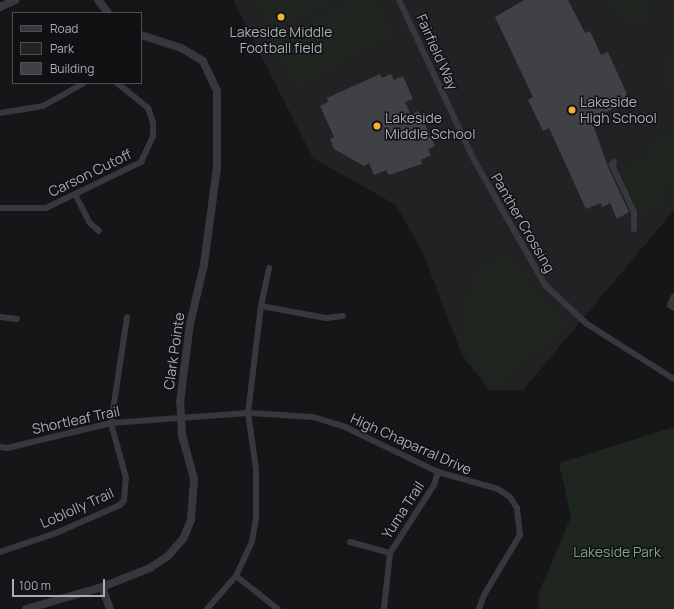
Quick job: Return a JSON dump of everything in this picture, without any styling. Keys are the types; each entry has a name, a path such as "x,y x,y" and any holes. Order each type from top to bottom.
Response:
{"street":[{"path":"0,7 16,0"},
{"path":"98,0 107,12"},
{"name":"Fairfield Way","path":"399,0 473,158"},
{"name":"Clark Pointe","path":"26,609 102,587 150,568 168,556 183,539 192,514 194,479 180,419 190,324 204,265 217,167 217,92 203,61 181,48 142,34"},
{"path":"0,113 43,106 82,84"},
{"name":"Carson Cutoff","path":"0,208 46,208 76,196 129,170 141,162 149,147 153,123 148,108 117,84"},
{"name":"Panther Crossing","path":"473,158 534,270 560,302 587,324 674,379"},
{"path":"614,162 612,165 634,212 634,228"},
{"path":"76,196 89,222 99,232"},
{"path":"207,609 236,576 252,541 256,518 256,469 248,413 261,306 269,268"},
{"path":"674,296 670,305 674,308"},
{"path":"261,306 326,318 343,316"},
{"path":"0,317 17,319"},
{"name":"Loblolly Trail","path":"0,552 120,505 127,492 126,478 112,423 127,317"},
{"name":"High Chaparral Drive","path":"180,419 248,413 313,417 345,427 438,472 498,489 510,497 517,508 521,523 517,544 484,596 479,609"},
{"name":"Shortleaf Trail","path":"0,447 7,448 112,423 180,419"},
{"name":"Yuma Trail","path":"384,609 390,553 434,485 438,472"},
{"path":"350,542 390,553"},
{"path":"236,576 278,609"},
{"path":"102,587 110,609"}],"shaded area":[{"path":"233,0 674,0 674,210 523,390 489,390 462,355 423,253 396,205 313,158"}],"green space":[{"name":"Lakeside Middle Football field","path":"256,0 327,0 329,3 270,30"},
{"path":"352,0 376,0 394,36 295,87 271,41"},
{"path":"602,0 651,0 647,24 624,19"},
{"path":"674,6 674,87 665,86"},
{"path":"674,131 674,187 668,190 646,144"},
{"path":"649,155 670,201 640,215 618,169"},
{"path":"503,252 566,321 566,326 498,387 474,366 466,347 462,322 466,298 478,270"},
{"name":"Lakeside Park","path":"674,427 674,609 539,609 539,592 571,517 559,463"}],"building":[{"name":"Lakeside High School","path":"524,0 568,0 585,33 590,31 601,55 608,52 630,101 591,119 608,167 629,212 617,219 610,203 602,207 601,203 586,209 549,128 543,131 528,100 533,97 495,17"},
{"name":"Lakeside Middle School","path":"380,74 382,78 391,74 394,80 403,76 413,99 405,102 411,115 419,111 435,146 428,149 431,155 421,160 422,164 389,175 386,170 374,175 369,163 364,166 334,149 330,139 334,137 320,106 328,102 327,98"}],"place":[{"name":"Lakeside Middle Football field","path":"281,17"},
{"name":"Lakeside High School","path":"572,110"},
{"name":"Lakeside Middle School","path":"377,126"}]}
